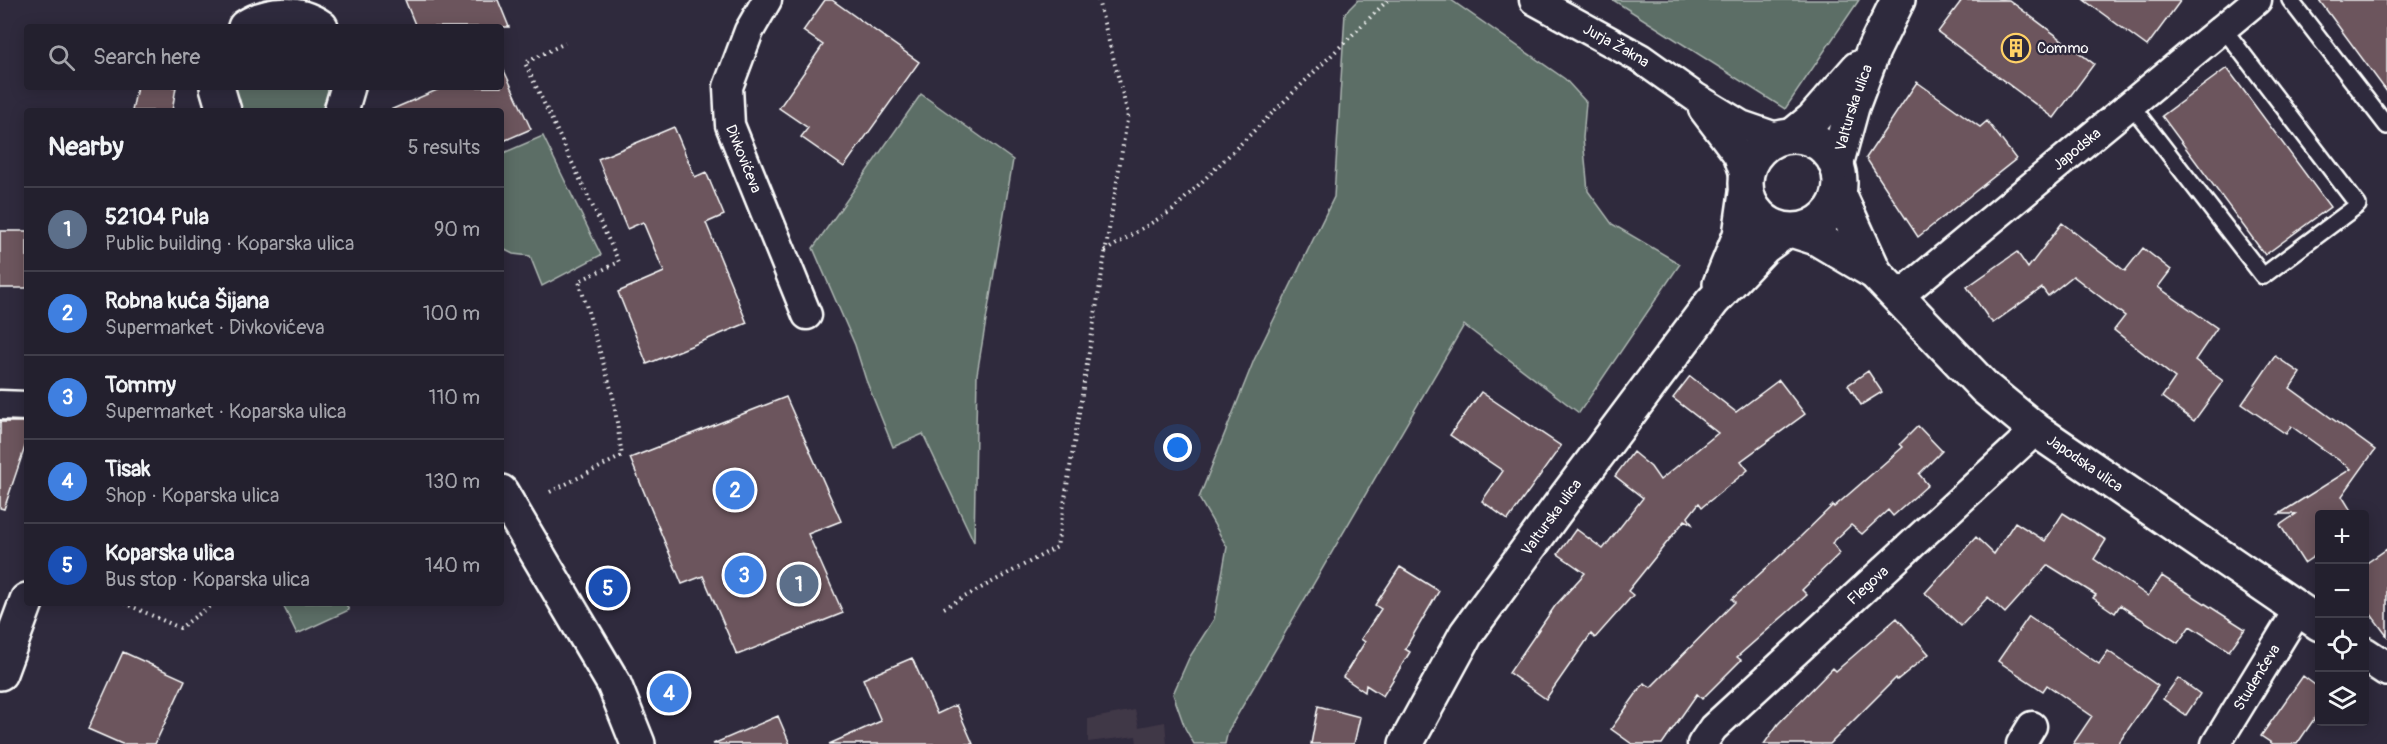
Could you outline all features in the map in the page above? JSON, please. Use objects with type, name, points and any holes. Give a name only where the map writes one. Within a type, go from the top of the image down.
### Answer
[{"type":"street","points":[[236,24],[238,0]]},
{"type":"street","name":"Divkovićeva","points":[[767,0],[749,31],[728,87],[730,125],[807,315]]},
{"type":"street","name":"Jurja Žakna","points":[[1534,0],[1640,58],[1695,97],[1741,125],[1786,137]]},
{"type":"street","name":"Valturska ulica","points":[[1838,179],[1852,107],[1873,51],[1898,0]]},
{"type":"street","name":"Japodska","points":[[1898,297],[2258,0]]},
{"type":"street","points":[[251,24],[266,17],[303,15]]},
{"type":"street","name":"Valturska ulica","points":[[1786,137],[1813,119],[1839,93],[1873,51]]},
{"type":"street","name":"Jurja Žakna","points":[[1695,97],[1738,155],[1746,186]]},
{"type":"street","points":[[1786,137],[1806,138],[1819,143],[1829,153],[1838,179],[1833,208],[1823,220],[1809,228],[1790,231],[1772,226],[1760,218],[1751,206],[1746,186],[1749,165],[1756,153],[1766,144],[1786,137]]},
{"type":"street","name":"Japodska ulica","points":[[1838,179],[1875,273]]},
{"type":"street","name":"Valturska ulica","points":[[1712,302],[1740,235],[1746,186]]},
{"type":"street","name":"Valturska ulica","points":[[1406,744],[1466,633],[1712,302],[1764,247],[1790,231]]},
{"type":"street","name":"Japodska ulica","points":[[1790,231],[1816,238],[1875,273],[1985,388],[2036,430],[2309,617]]},
{"type":"street","points":[[0,405],[24,406]]},
{"type":"street","name":"Flegova","points":[[1702,744],[1713,728],[2036,430]]},
{"type":"street","points":[[504,497],[614,684],[638,744]]},
{"type":"street","points":[[0,672],[25,606]]},
{"type":"street","name":"Studenčeva","points":[[2216,744],[2309,617]]},
{"type":"street","points":[[2369,657],[2387,669]]},
{"type":"lane","points":[[2290,0],[2387,126]]},
{"type":"lane","points":[[2131,105],[2263,276],[2358,205],[2223,28]]},
{"type":"path","points":[[944,608],[1057,547],[1128,114],[1098,0]]},
{"type":"path","points":[[1105,251],[1173,210],[1388,0]]},
{"type":"path","points":[[550,492],[622,456],[613,396],[579,281],[619,262],[525,63],[565,43]]},
{"type":"path","points":[[131,606],[180,628],[210,606]]},
{"type":"shaded area","points":[[1135,710],[1139,727],[1165,722],[1167,744],[1137,744],[1136,736],[1088,742],[1088,719]]},
{"type":"green space","points":[[1358,0],[1451,0],[1565,79],[1586,102],[1583,138],[1588,191],[1612,224],[1680,264],[1579,413],[1464,325],[1228,731],[1225,744],[1194,744],[1185,728],[1173,694],[1189,658],[1214,619],[1227,547],[1199,498],[1254,360],[1334,197],[1345,13]]},
{"type":"green space","points":[[1613,0],[1859,0],[1785,109]]},
{"type":"green space","points":[[234,90],[330,90],[323,108],[241,108]]},
{"type":"green space","points":[[921,94],[1013,160],[977,374],[974,542],[923,434],[893,447],[866,380],[855,345],[813,248]]},
{"type":"green space","points":[[543,136],[601,255],[542,286],[530,256],[513,254],[504,250],[504,153]]},
{"type":"green space","points":[[283,606],[347,606],[349,610],[297,634]]},
{"type":"building","points":[[405,0],[498,0],[509,27],[504,27],[504,24],[415,24]]},
{"type":"building","points":[[825,0],[832,0],[919,62],[844,167],[801,137],[808,128],[779,108],[823,45],[803,31]]},
{"type":"building","name":"Commo","points":[[1962,0],[2009,0],[2094,64],[2054,118],[1938,32]]},
{"type":"building","points":[[2084,0],[2181,0],[2147,46]]},
{"type":"building","points":[[2319,0],[2387,0],[2387,92]]},
{"type":"building","points":[[2227,68],[2330,207],[2265,255],[2162,116]]},
{"type":"building","points":[[504,70],[531,129],[504,141],[504,108],[395,108],[437,90],[504,90]]},
{"type":"building","points":[[1917,82],[1980,127],[1987,121],[2016,159],[1918,237],[1866,158]]},
{"type":"building","points":[[136,90],[176,90],[172,108],[133,108]]},
{"type":"building","points":[[674,127],[695,177],[706,172],[724,215],[706,223],[747,323],[647,364],[618,292],[664,272],[643,222],[627,229],[598,159]]},
{"type":"building","points":[[2062,223],[2125,271],[2143,248],[2171,270],[2158,287],[2217,328],[2195,360],[2223,381],[2194,421],[2162,397],[2175,378],[2114,330],[2125,316],[2073,276],[2048,296],[2042,288],[1993,323],[1967,287],[2017,252],[2028,268]]},
{"type":"building","points":[[0,231],[24,231],[24,288],[0,288]]},
{"type":"building","points":[[2275,356],[2300,373],[2290,388],[2375,450],[2342,496],[2351,510],[2315,510],[2315,556],[2304,563],[2280,525],[2296,514],[2279,514],[2351,469],[2291,426],[2286,434],[2242,404]]},
{"type":"building","points":[[1868,371],[1882,392],[1861,405],[1848,385]]},
{"type":"building","points":[[1690,376],[1736,412],[1779,380],[1805,414],[1741,461],[1748,470],[1702,507],[1699,503],[1688,517],[1692,524],[1685,520],[1628,591],[1633,595],[1595,638],[1591,634],[1546,699],[1509,673],[1555,606],[1585,573],[1558,554],[1576,529],[1603,549],[1643,498],[1615,476],[1633,452],[1651,467],[1660,480],[1718,433],[1673,398]]},
{"type":"building","points":[[1481,392],[1561,446],[1508,520],[1482,501],[1503,471],[1450,435]]},
{"type":"building","points":[[786,397],[841,521],[808,534],[843,613],[737,655],[703,576],[682,584],[630,458]]},
{"type":"building","points":[[0,422],[24,422],[24,450],[4,509],[0,508]]},
{"type":"building","points":[[1918,426],[1942,451],[1919,474],[1928,485],[1893,516],[1888,510],[1862,534],[1851,525],[1832,543],[1840,553],[1802,590],[1807,595],[1737,657],[1741,660],[1702,699],[1697,694],[1662,744],[1632,744],[1611,729],[1644,683],[1651,687],[1735,602],[1732,599],[1833,505],[1834,507],[1903,447],[1900,444]]},
{"type":"building","points":[[2063,513],[2106,540],[2094,559],[2148,596],[2162,576],[2245,629],[2229,651],[2190,626],[2178,643],[2120,605],[2115,613],[2093,598],[2096,595],[2048,565],[2005,613],[1988,597],[1961,626],[1925,593],[1976,537],[1994,554],[2015,522],[2045,541]]},
{"type":"building","points":[[2387,549],[2387,636],[2369,612],[2369,562]]},
{"type":"building","points":[[1400,567],[1439,591],[1405,649],[1410,652],[1383,696],[1366,685],[1365,692],[1343,677],[1365,642],[1361,639],[1381,609],[1375,605]]},
{"type":"building","points":[[2029,616],[2099,664],[2108,651],[2158,686],[2118,744],[2073,744],[2092,716],[2047,685],[2043,691],[1998,661]]},
{"type":"building","points":[[1897,618],[1929,654],[1897,680],[1896,678],[1830,744],[1764,744],[1778,724],[1833,668],[1836,671]]},
{"type":"building","points":[[123,652],[185,680],[155,744],[122,744],[88,729]]},
{"type":"building","points":[[912,658],[937,714],[956,705],[973,744],[829,744],[881,721],[863,679]]},
{"type":"building","points":[[2303,676],[2315,685],[2315,718],[2297,744],[2273,744],[2261,736]]},
{"type":"building","points":[[2178,678],[2200,694],[2186,715],[2163,699]]},
{"type":"building","points":[[1318,706],[1360,717],[1354,744],[1311,744]]},
{"type":"building","points":[[778,716],[790,744],[713,744]]},
{"type":"place","name":"Commo","points":[[2016,48]]},
{"type":"place","name":"Robna kuća Šijana","points":[[735,490]]},
{"type":"place","name":"Tommy","points":[[744,575]]},
{"type":"place","name":"52104 Pula","points":[[799,584]]},
{"type":"place","name":"Koparska ulica","points":[[608,588]]},
{"type":"place","name":"Tisak","points":[[669,693]]}]
